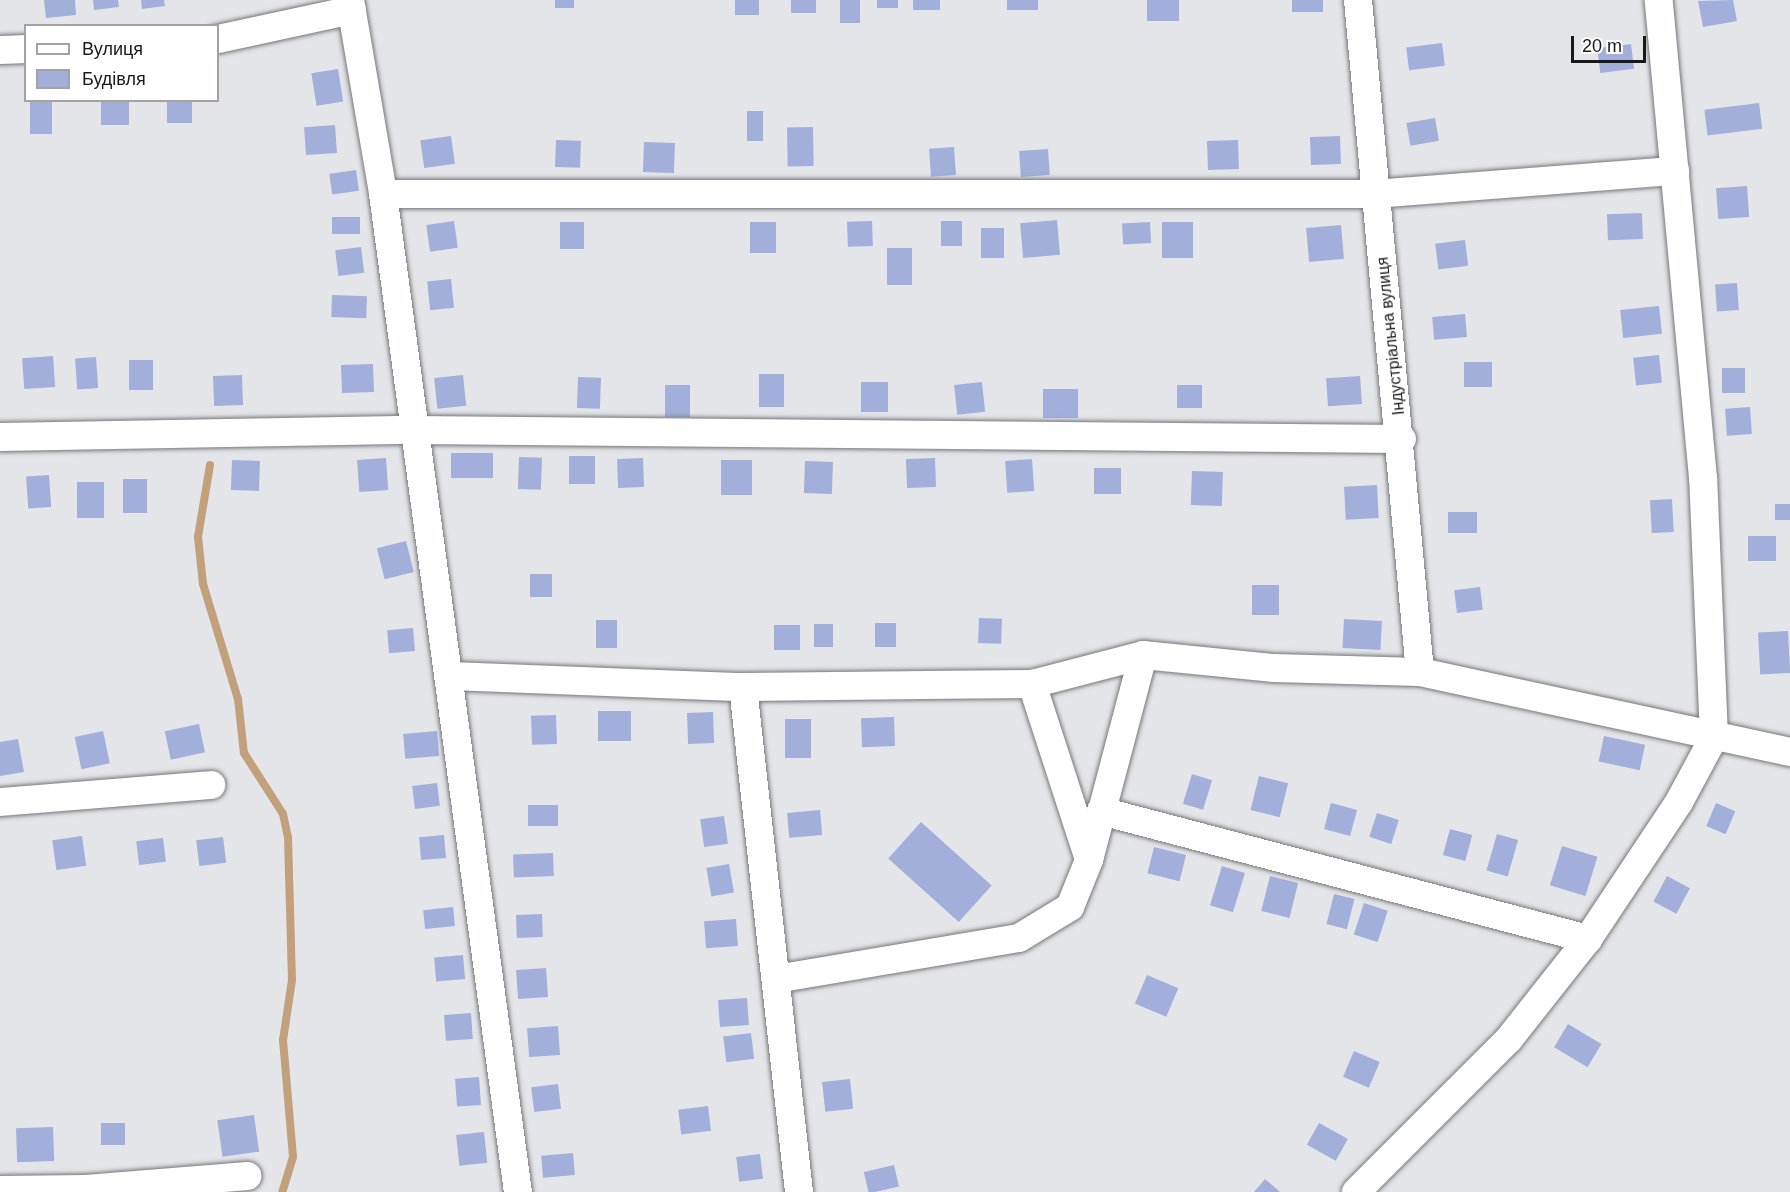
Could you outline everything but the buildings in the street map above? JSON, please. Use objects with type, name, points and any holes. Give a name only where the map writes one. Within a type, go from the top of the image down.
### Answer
[{"type":"street","name":"Індустріальна вулиця","points":[[1358,0],[1375,194],[1402,439],[1420,672]]},
{"type":"street","points":[[1356,1192],[1509,1039],[1588,939],[1679,802],[1714,737],[1703,478],[1659,0]]},
{"type":"street","points":[[219,39],[351,5],[383,194],[412,430],[450,676],[518,1192]]},
{"type":"street","points":[[0,50],[24,49]]},
{"type":"street","points":[[383,194],[1375,194],[1675,171]]},
{"type":"street","points":[[0,437],[412,430],[1402,439]]},
{"type":"street","points":[[450,676],[743,687],[1032,684],[1143,655],[1274,668],[1420,672],[1790,752]]},
{"type":"street","points":[[776,979],[1019,938],[1070,907],[1089,860],[1143,655]]},
{"type":"street","points":[[1032,684],[1089,860]]},
{"type":"street","points":[[743,687],[799,1192]]},
{"type":"street","points":[[0,802],[211,785]]},
{"type":"street","points":[[1101,811],[1588,939]]},
{"type":"street","points":[[0,1190],[86,1189],[247,1176]]},
{"type":"waterway","points":[[210,465],[198,537],[203,584],[238,699],[244,753],[283,814],[288,837],[292,980],[283,1040],[293,1157],[282,1192]]}]
